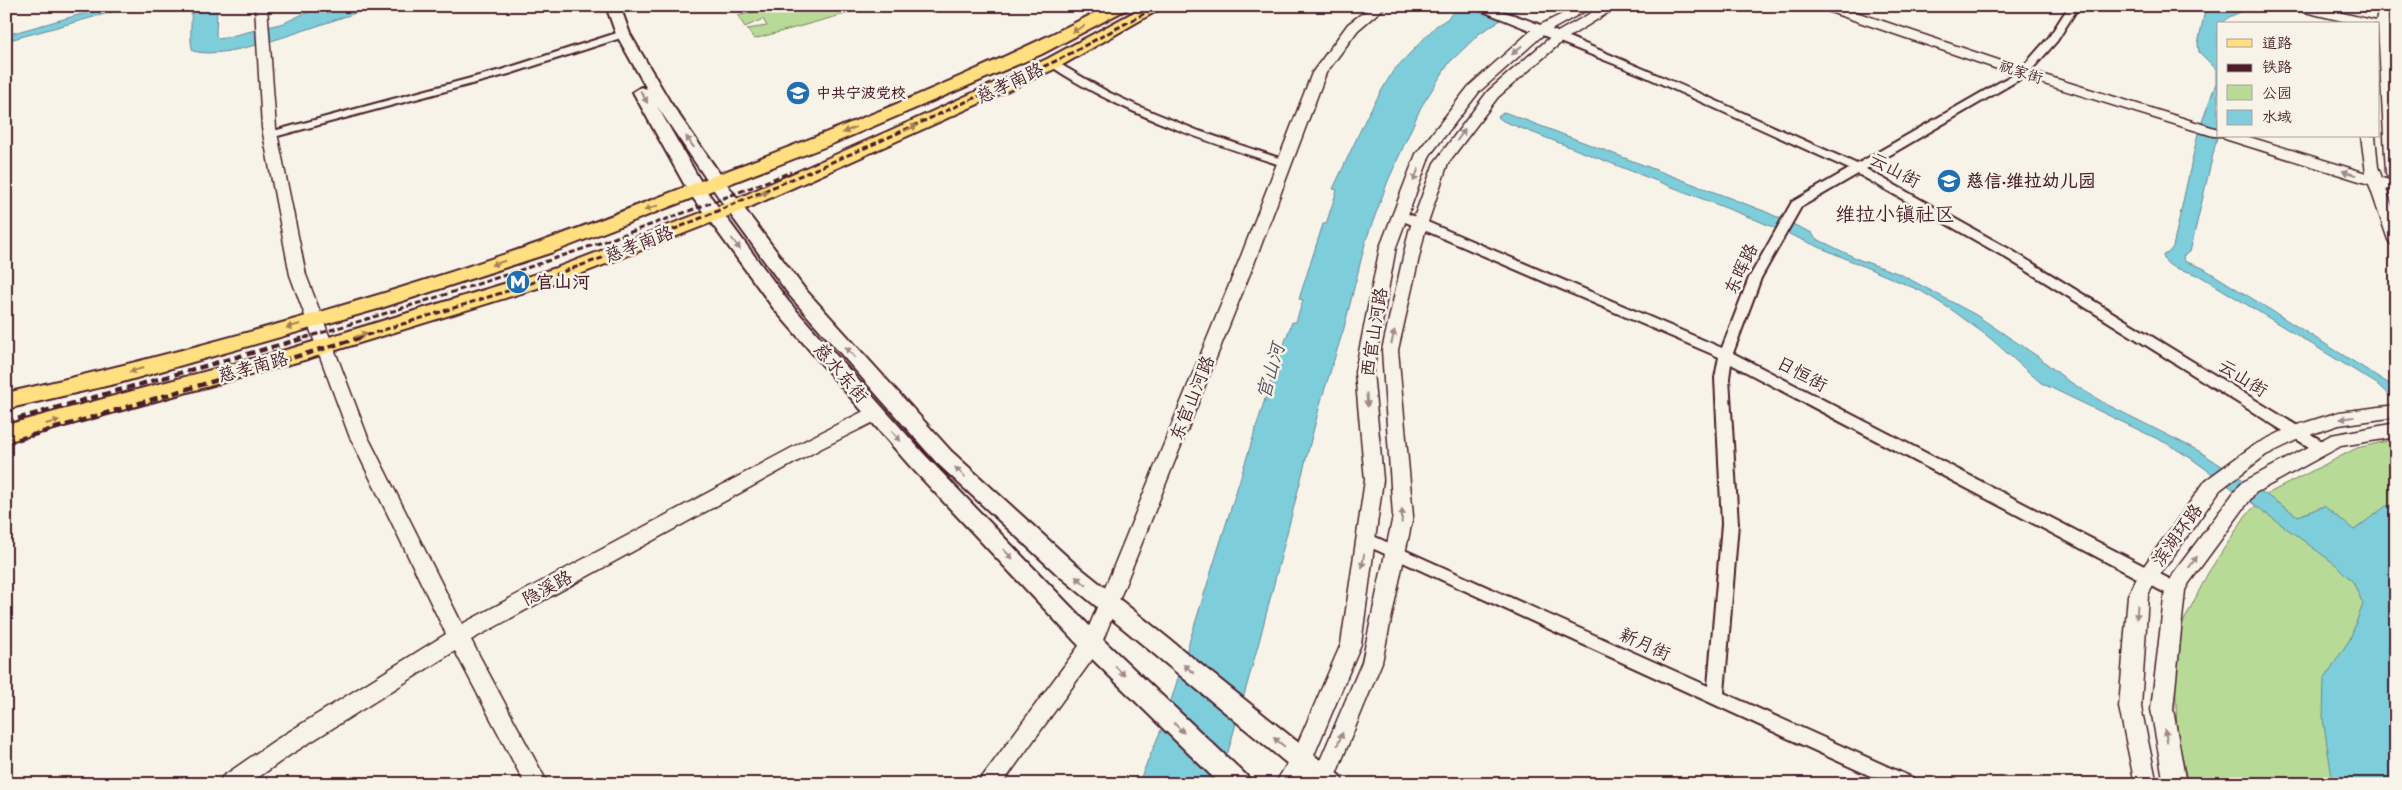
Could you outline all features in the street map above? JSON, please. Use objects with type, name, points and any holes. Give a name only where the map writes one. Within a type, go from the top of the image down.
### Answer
[{"type":"main road","name":"慈水东街","points":[[600,6],[618,36],[734,207],[797,292],[944,457],[1065,568],[1301,760],[1325,782]]},
{"type":"main road","name":"慈水东街","points":[[613,6],[619,54],[697,191],[782,305],[916,460],[1092,644],[1230,777]]},
{"type":"main road","name":"慈孝南路","points":[[6,401],[119,375],[371,304],[546,246],[697,191],[826,140],[1026,54],[1121,6]]},
{"type":"main road","name":"慈孝南路","points":[[6,434],[325,346],[563,272],[734,207],[1053,63],[1157,6]]},
{"type":"street","points":[[261,6],[270,135],[298,275],[358,435],[458,637],[537,784]]},
{"type":"street","name":"东官山河路","points":[[988,784],[1024,740],[1092,644],[1110,603],[1319,73],[1353,27],[1380,6]]},
{"type":"street","name":"云山街","points":[[1475,6],[1559,37],[1648,74],[1858,169],[2006,253],[2322,448]]},
{"type":"street","name":"西官山河路","points":[[1286,784],[1301,760],[1351,644],[1374,480],[1364,372],[1388,247],[1423,154],[1474,89],[1539,30],[1588,6]]},
{"type":"street","name":"西官山河路","points":[[1325,782],[1372,662],[1403,516],[1390,350],[1420,224],[1441,164],[1493,94],[1559,37],[1613,6]]},
{"type":"street","name":"祝家街","points":[[1825,6],[2026,69],[2217,133]]},
{"type":"street","name":"祝家街","points":[[1858,6],[2026,69],[2217,122]]},
{"type":"street","name":"东晖路","points":[[1714,698],[1730,524],[1722,378],[1726,355],[1755,278],[1796,205],[2026,69],[2053,40],[2074,6]]},
{"type":"street","points":[[2296,6],[2373,22]]},
{"type":"street","points":[[2342,6],[2356,18]]},
{"type":"street","points":[[2238,138],[2395,179],[2382,24],[2396,17]]},
{"type":"street","points":[[270,135],[506,72],[618,36]]},
{"type":"street","points":[[1053,63],[1070,76],[1104,94],[1171,122],[1284,163]]},
{"type":"street","points":[[2273,138],[2374,174]]},
{"type":"street","points":[[2368,138],[2374,174],[2396,240]]},
{"type":"street","name":"日恒街","points":[[1400,215],[1726,355],[2175,590]]},
{"type":"street","name":"滨湖环路","points":[[2146,784],[2130,707],[2138,595],[2148,576],[2213,485],[2260,450],[2297,432],[2339,419],[2396,411]]},
{"type":"street","name":"隐溪路","points":[[230,784],[282,748],[458,637],[816,443],[876,413]]},
{"type":"street","name":"滨湖环路","points":[[2175,784],[2162,709],[2175,590],[2182,577],[2248,488],[2337,440],[2396,430]]},
{"type":"street","name":"新月街","points":[[1366,539],[1907,784]]},
{"type":"green space","points":[[777,6],[829,6],[833,11],[850,6],[865,6],[867,8],[754,39],[747,29],[767,26],[763,19],[745,27],[738,16]]},
{"type":"green space","points":[[2396,439],[2396,784],[2188,784],[2177,735],[2175,670],[2182,625],[2208,573],[2246,515],[2269,493],[2357,448]]},
{"type":"water","points":[[111,6],[134,6],[6,41],[6,35]]},
{"type":"water","points":[[191,6],[217,6],[216,36],[219,39],[284,23],[303,14],[331,6],[380,6],[258,45],[210,53],[193,51]]},
{"type":"water","points":[[1459,6],[1523,6],[1480,33],[1449,63],[1421,107],[1388,181],[1366,240],[1344,328],[1321,401],[1259,642],[1219,784],[1138,784],[1164,723],[1270,383],[1292,322],[1296,322],[1303,300],[1299,299],[1323,224],[1326,224],[1337,190],[1333,189],[1368,114],[1393,71],[1436,26],[1447,19]]},
{"type":"water","points":[[2222,6],[2247,6],[2241,12],[2227,18],[2223,22],[2217,22],[2217,137],[2190,252],[2183,256],[2184,261],[2203,268],[2396,388],[2396,405],[2391,397],[2377,384],[2200,276],[2172,266],[2164,260],[2163,255],[2168,253],[2173,247],[2198,133],[2216,83],[2216,69],[2199,52],[2198,44],[2206,11]]},
{"type":"water","points":[[1504,112],[1764,211],[1812,233],[1815,238],[1860,260],[1900,274],[1976,315],[2037,356],[2067,380],[2104,403],[2199,451],[2298,516],[2324,506],[2354,530],[2386,506],[2396,505],[2396,784],[2333,784],[2323,719],[2324,679],[2350,639],[2363,604],[2353,582],[2335,564],[2192,459],[2168,444],[2041,383],[1990,338],[1952,310],[1921,291],[1754,219],[1503,121],[1498,117]]},
{"type":"railway","points":[[358,338],[514,289],[633,247],[867,147],[1060,59],[1158,6]]},
{"type":"railway","points":[[304,338],[549,260],[671,218],[791,172]]},
{"type":"railway","points":[[6,422],[308,337]]},
{"type":"railway","points":[[6,443],[362,337]]},
{"type":"place","name":"中共宁波党校","points":[[798,93]]},
{"type":"place","name":"慈信·维拉幼儿园","points":[[1949,181]]},
{"type":"place","name":"官山河","points":[[518,282]]},
{"type":"district","name":"维拉小镇社区","points":[[1895,214]]}]
